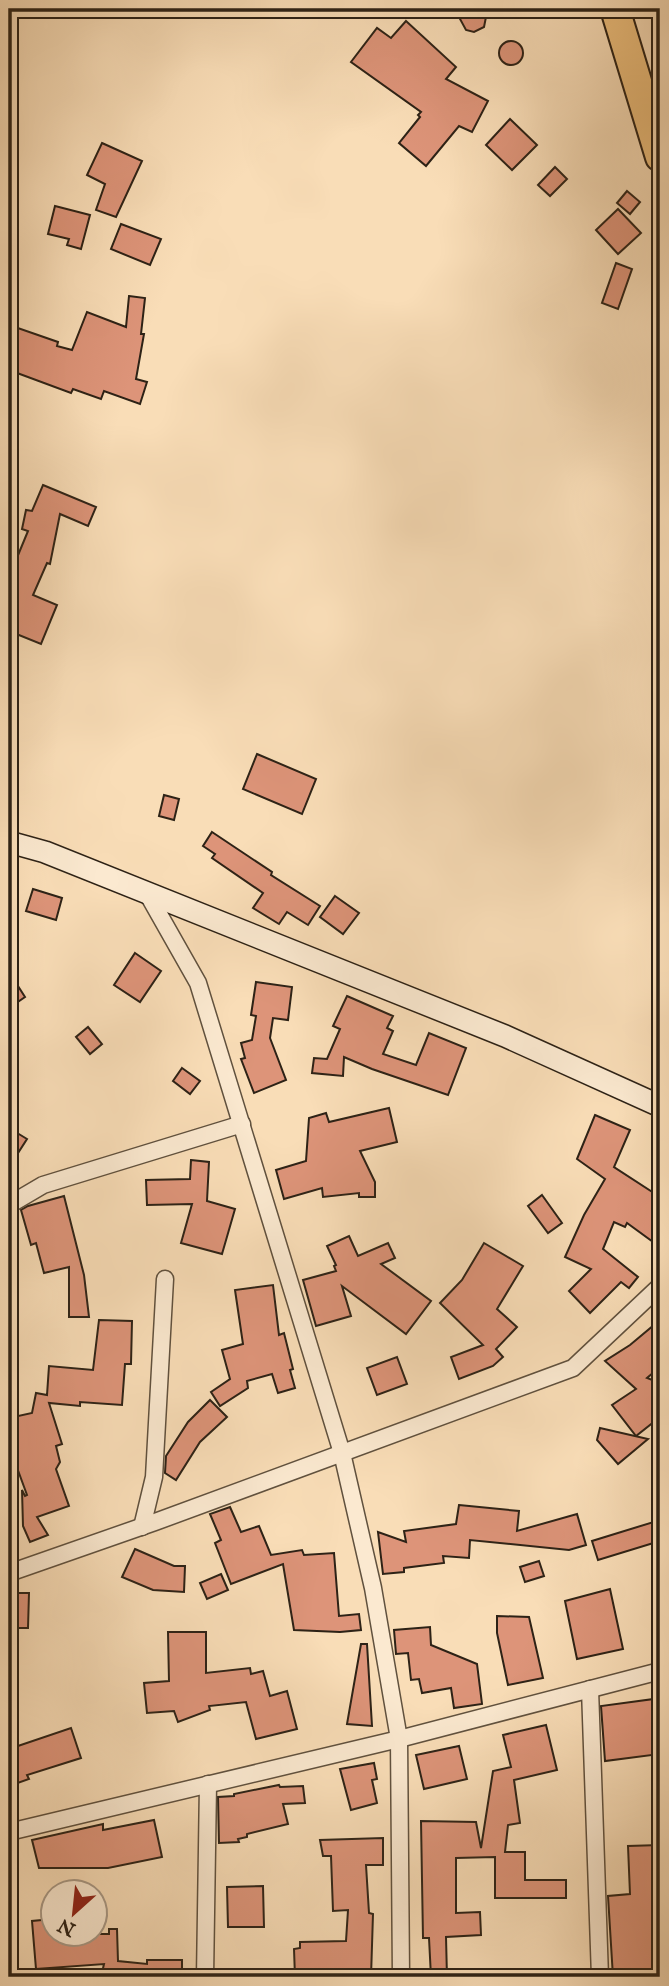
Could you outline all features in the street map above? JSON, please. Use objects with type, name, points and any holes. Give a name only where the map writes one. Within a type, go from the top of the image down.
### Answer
[{"type":"highway","points":[[615,9],[660,157]]},
{"type":"street","points":[[9,842],[45,852],[505,1036],[660,1106]]},
{"type":"street","points":[[147,893],[198,982],[342,1453],[373,1588],[399,1739],[401,1977]]},
{"type":"street","points":[[9,1205],[43,1185],[242,1124]]},
{"type":"street","points":[[142,1527],[154,1477],[165,1279]]},
{"type":"street","points":[[9,1573],[142,1527],[573,1368],[660,1286]]},
{"type":"street","points":[[9,1832],[399,1739],[660,1671]]},
{"type":"street","points":[[590,1689],[600,1977]]},
{"type":"street","points":[[205,1977],[208,1784]]},
{"type":"building","points":[[463,9],[481,9],[486,17],[484,27],[474,32],[466,30],[460,19]]},
{"type":"building","points":[[406,21],[456,67],[446,79],[488,101],[472,132],[459,126],[426,166],[399,143],[421,112],[351,62],[377,28],[391,38]]},
{"type":"building","points":[[511,41],[519,45],[523,53],[519,61],[511,65],[503,61],[499,53],[503,45]]},
{"type":"building","points":[[510,119],[537,145],[512,170],[486,145]]},
{"type":"building","points":[[102,143],[142,161],[116,217],[96,210],[105,184],[87,175]]},
{"type":"building","points":[[555,167],[567,179],[550,196],[538,185]]},
{"type":"building","points":[[627,191],[640,202],[630,214],[617,203]]},
{"type":"building","points":[[55,206],[90,215],[81,249],[67,245],[69,239],[48,234]]},
{"type":"building","points":[[618,209],[641,233],[618,254],[596,230]]},
{"type":"building","points":[[121,224],[161,239],[150,265],[111,249]]},
{"type":"building","points":[[616,263],[632,269],[618,309],[602,303]]},
{"type":"building","points":[[129,296],[145,298],[141,334],[144,334],[136,379],[147,382],[140,404],[104,391],[101,399],[73,389],[71,393],[9,370],[9,343],[15,327],[58,342],[57,346],[72,350],[87,312],[126,327]]},
{"type":"building","points":[[43,485],[96,507],[88,526],[60,514],[50,564],[47,563],[33,595],[57,605],[41,644],[9,631],[9,577],[28,531],[22,529],[26,510],[32,511]]},
{"type":"building","points":[[257,754],[316,779],[302,814],[243,789]]},
{"type":"building","points":[[164,795],[179,799],[174,820],[159,816]]},
{"type":"building","points":[[212,832],[272,872],[271,875],[320,906],[308,925],[287,912],[279,924],[253,908],[263,893],[212,858],[215,854],[203,846]]},
{"type":"building","points":[[33,889],[62,898],[56,920],[26,911]]},
{"type":"building","points":[[335,896],[359,913],[343,934],[320,917]]},
{"type":"building","points":[[135,953],[161,971],[140,1002],[114,985]]},
{"type":"building","points":[[9,972],[25,997],[9,1008]]},
{"type":"building","points":[[256,982],[292,987],[288,1020],[273,1018],[270,1038],[286,1080],[254,1093],[241,1059],[245,1058],[241,1043],[252,1040],[256,1016],[251,1015]]},
{"type":"building","points":[[347,996],[393,1016],[387,1028],[393,1031],[383,1054],[416,1065],[429,1033],[466,1048],[448,1095],[344,1057],[343,1076],[312,1073],[314,1058],[327,1059],[340,1029],[333,1026]]},
{"type":"building","points":[[88,1027],[102,1044],[90,1054],[76,1037]]},
{"type":"building","points":[[182,1068],[200,1081],[190,1094],[173,1081]]},
{"type":"building","points":[[389,1108],[397,1142],[360,1151],[375,1182],[375,1197],[359,1197],[359,1193],[323,1197],[322,1188],[284,1199],[276,1170],[306,1161],[309,1118],[326,1113],[329,1122]]},
{"type":"building","points":[[595,1115],[630,1130],[614,1167],[660,1197],[660,1247],[627,1223],[625,1227],[614,1222],[603,1249],[638,1277],[629,1288],[621,1282],[590,1313],[569,1291],[591,1269],[565,1257],[584,1215],[605,1179],[577,1159]]},
{"type":"building","points":[[9,1128],[27,1139],[9,1167]]},
{"type":"building","points":[[191,1160],[209,1162],[207,1201],[235,1209],[222,1254],[181,1243],[192,1204],[147,1205],[146,1180],[190,1179]]},
{"type":"building","points":[[542,1195],[562,1223],[548,1233],[528,1206]]},
{"type":"building","points":[[64,1196],[84,1275],[89,1317],[69,1317],[69,1267],[44,1273],[36,1243],[31,1245],[21,1210]]},
{"type":"building","points":[[349,1236],[358,1256],[388,1243],[395,1258],[381,1264],[431,1301],[406,1334],[342,1286],[351,1316],[316,1326],[303,1280],[336,1271],[327,1246]]},
{"type":"building","points":[[484,1243],[523,1266],[497,1309],[517,1327],[496,1349],[503,1357],[493,1366],[459,1379],[451,1357],[483,1345],[440,1303],[462,1280]]},
{"type":"building","points":[[273,1285],[279,1335],[284,1333],[295,1388],[278,1393],[272,1374],[247,1381],[248,1388],[220,1406],[211,1392],[230,1379],[222,1350],[243,1344],[235,1290]]},
{"type":"building","points":[[99,1320],[132,1321],[131,1364],[125,1364],[122,1405],[80,1402],[80,1406],[49,1403],[62,1444],[56,1446],[60,1462],[56,1469],[69,1506],[37,1517],[48,1535],[30,1542],[23,1526],[22,1490],[25,1496],[27,1495],[16,1465],[9,1469],[9,1418],[32,1413],[36,1393],[47,1395],[49,1366],[93,1370]]},
{"type":"building","points":[[660,1320],[660,1367],[647,1378],[660,1383],[660,1417],[636,1436],[612,1405],[636,1389],[605,1361],[630,1345]]},
{"type":"building","points":[[397,1357],[407,1384],[377,1395],[367,1368]]},
{"type":"building","points":[[210,1400],[227,1417],[200,1442],[176,1480],[165,1473],[166,1456],[188,1422]]},
{"type":"building","points":[[600,1428],[648,1439],[618,1464],[597,1440]]},
{"type":"building","points":[[459,1505],[519,1511],[517,1531],[577,1514],[586,1545],[569,1550],[470,1540],[469,1558],[443,1556],[444,1563],[404,1568],[404,1572],[383,1574],[378,1532],[406,1542],[404,1531],[456,1524]]},
{"type":"building","points":[[230,1507],[241,1532],[259,1526],[271,1555],[302,1550],[304,1555],[334,1553],[339,1616],[359,1614],[361,1630],[294,1630],[283,1564],[231,1584],[215,1543],[221,1540],[210,1514]]},
{"type":"building","points":[[660,1520],[660,1541],[598,1560],[592,1541]]},
{"type":"building","points":[[135,1549],[174,1566],[185,1566],[184,1592],[153,1590],[122,1577]]},
{"type":"building","points":[[539,1561],[544,1576],[525,1582],[520,1567]]},
{"type":"building","points":[[221,1574],[228,1590],[207,1599],[200,1583]]},
{"type":"building","points":[[610,1589],[623,1649],[577,1659],[565,1601]]},
{"type":"building","points":[[9,1593],[29,1593],[28,1628],[9,1628]]},
{"type":"building","points":[[497,1616],[529,1617],[543,1678],[508,1685],[497,1633]]},
{"type":"building","points":[[430,1627],[431,1645],[477,1664],[482,1704],[454,1708],[451,1688],[422,1693],[419,1679],[411,1680],[408,1653],[396,1654],[394,1630]]},
{"type":"building","points":[[168,1632],[206,1632],[206,1673],[250,1668],[251,1674],[263,1671],[270,1696],[287,1691],[297,1729],[256,1739],[246,1702],[209,1706],[210,1710],[178,1722],[174,1711],[147,1713],[144,1683],[169,1681]]},
{"type":"building","points":[[361,1644],[367,1644],[372,1726],[347,1724]]},
{"type":"building","points":[[654,1699],[660,1754],[605,1761],[601,1706]]},
{"type":"building","points":[[546,1725],[557,1770],[514,1780],[520,1823],[508,1825],[505,1852],[525,1852],[525,1880],[566,1880],[566,1898],[495,1898],[495,1857],[456,1858],[456,1913],[480,1912],[481,1935],[446,1937],[447,1977],[431,1977],[429,1938],[423,1938],[421,1821],[476,1822],[481,1848],[493,1771],[511,1767],[503,1735]]},
{"type":"building","points":[[71,1728],[81,1758],[27,1775],[29,1779],[12,1785],[9,1777],[9,1749]]},
{"type":"building","points":[[459,1746],[467,1779],[424,1789],[416,1755]]},
{"type":"building","points":[[374,1763],[377,1779],[372,1780],[377,1803],[351,1810],[340,1769]]},
{"type":"building","points":[[279,1785],[303,1786],[305,1803],[283,1804],[288,1824],[247,1834],[247,1837],[238,1839],[239,1842],[219,1843],[218,1797],[234,1796]]},
{"type":"building","points":[[154,1820],[162,1857],[108,1868],[39,1868],[32,1840],[103,1824],[103,1830]]},
{"type":"building","points":[[383,1838],[383,1865],[366,1865],[369,1913],[373,1914],[371,1977],[295,1977],[294,1949],[300,1948],[300,1942],[346,1941],[348,1910],[333,1911],[331,1856],[323,1856],[320,1840]]},
{"type":"building","points":[[660,1845],[660,1977],[613,1977],[608,1896],[630,1894],[628,1846]]},
{"type":"building","points":[[263,1886],[264,1927],[228,1927],[227,1887]]},
{"type":"building","points":[[38,1920],[38,1948],[108,1948],[109,1929],[117,1929],[118,1961],[147,1964],[147,1960],[182,1960],[182,1977],[101,1977],[104,1964],[36,1969],[32,1921]]}]
